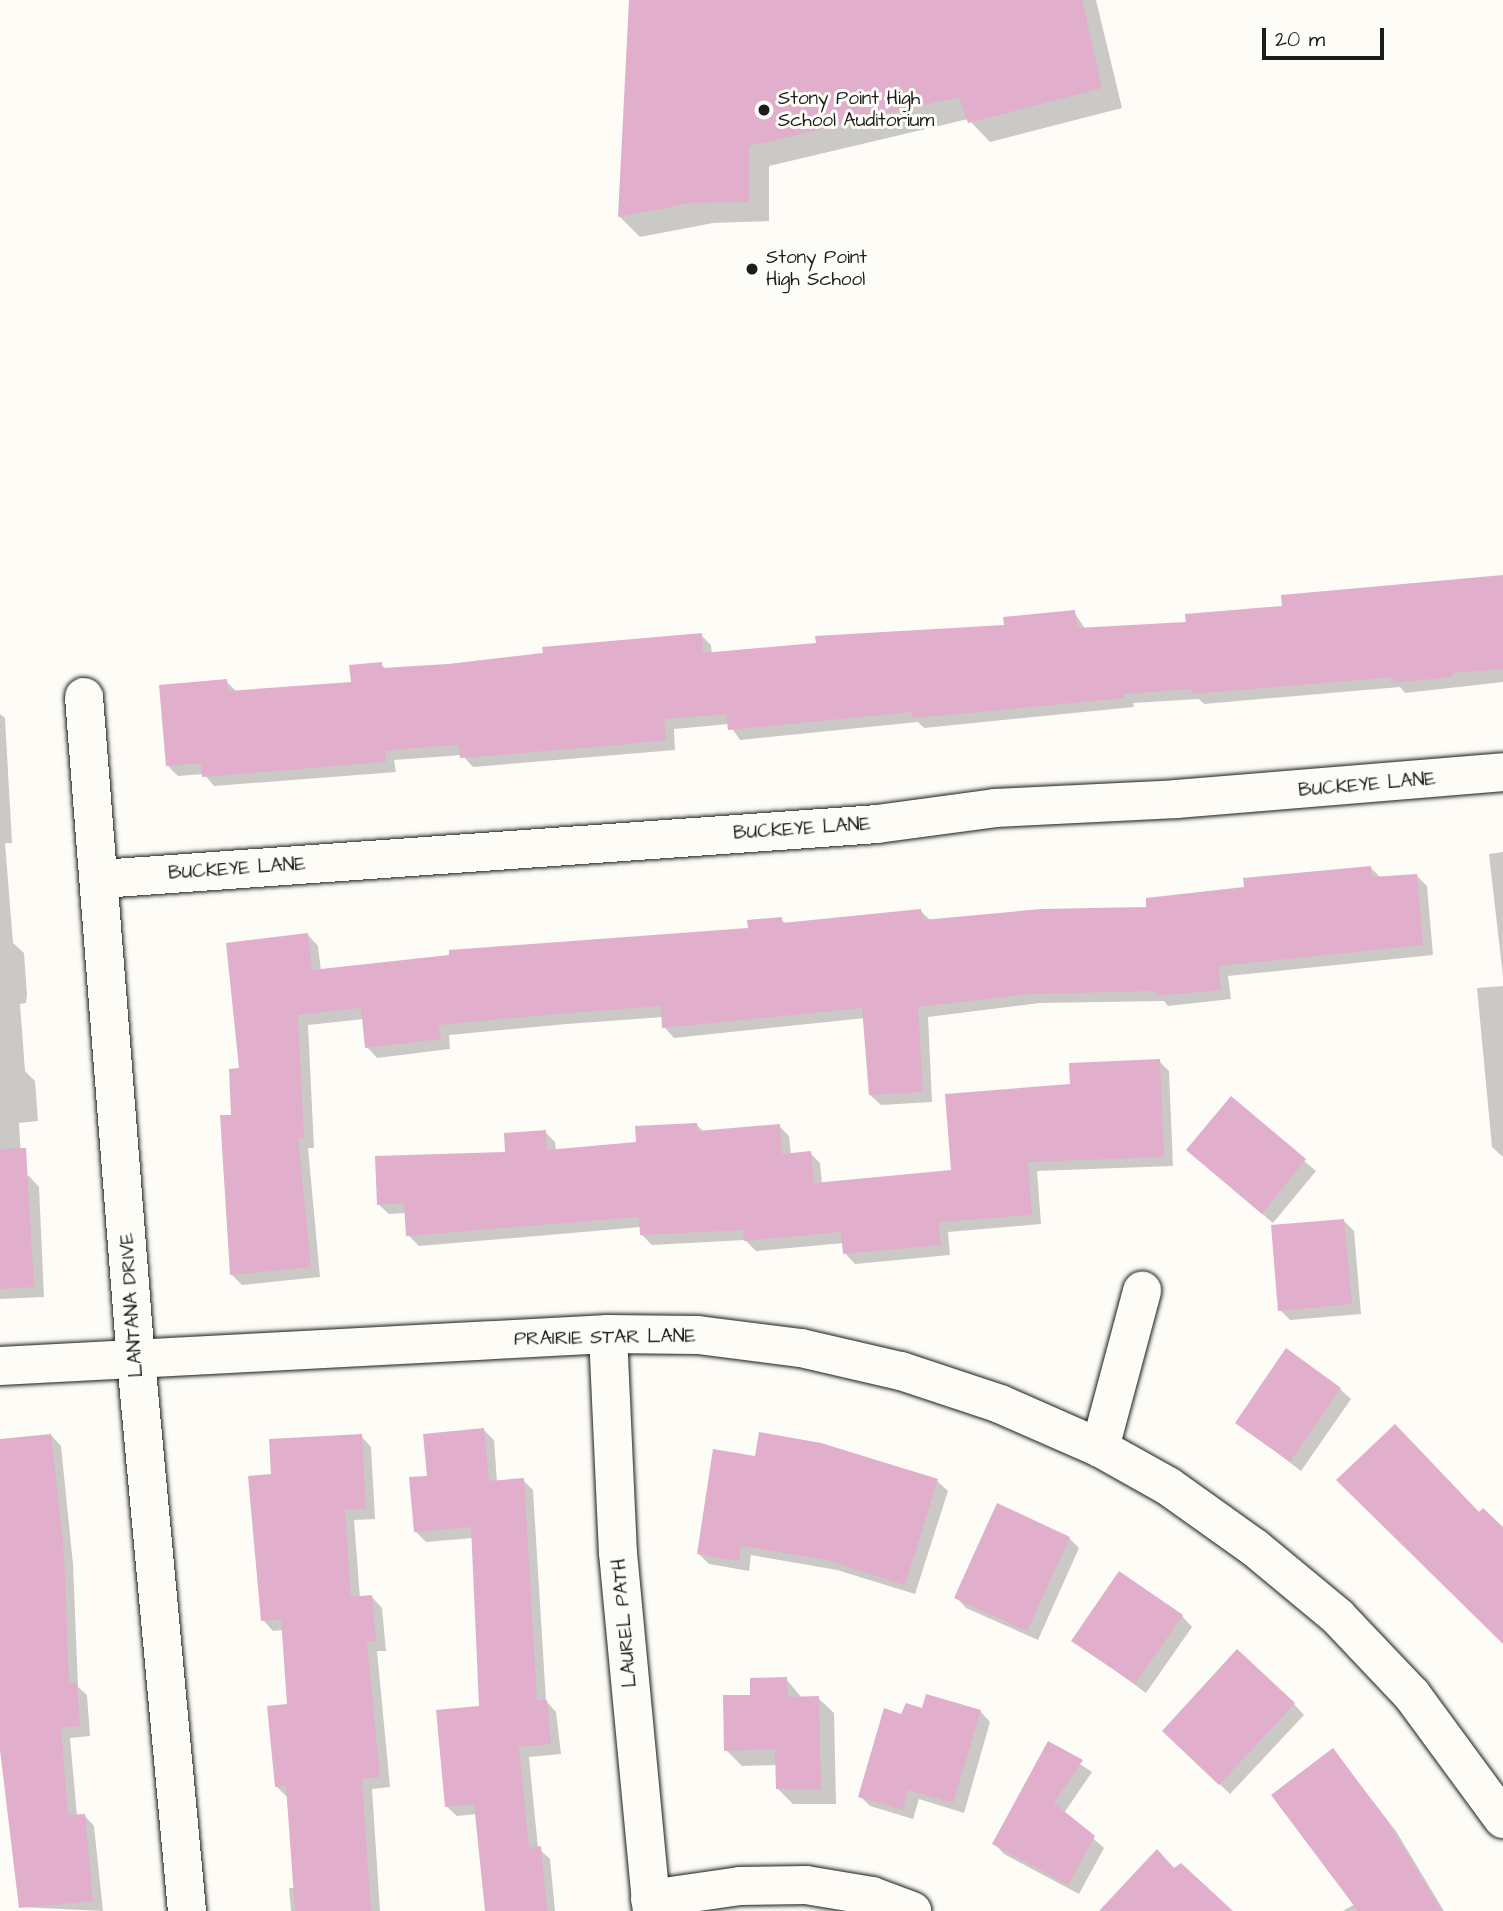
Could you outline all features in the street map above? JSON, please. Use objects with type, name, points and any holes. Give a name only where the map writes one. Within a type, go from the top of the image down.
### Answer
[{"type":"street","name":"LANTANA DRIVE","points":[[84,697],[101,878],[136,1360],[187,1911]]},
{"type":"street","name":"BUCKEYE LANE","points":[[101,878],[877,824],[995,808],[1218,796],[1503,772]]},
{"type":"street","points":[[1100,1448],[1142,1292]]},
{"type":"street","name":"PRAIRIE STAR LANE","points":[[0,1366],[608,1334],[698,1335],[801,1348],[889,1368],[1000,1404],[1100,1448],[1168,1486],[1255,1548],[1338,1617],[1412,1695],[1503,1819]]},
{"type":"street","name":"LAUREL PATH","points":[[608,1334],[618,1553],[651,1905]]},
{"type":"street","points":[[651,1905],[740,1886],[806,1885],[872,1896],[912,1911]]},
{"type":"building","name":"Stony Point High School Auditorium","points":[[629,0],[1082,0],[1102,88],[968,123],[959,97],[749,146],[749,202],[692,203],[618,217]]},
{"type":"building","points":[[1503,575],[1503,669],[1452,673],[1452,677],[1393,683],[1393,677],[1192,694],[1191,689],[912,718],[912,712],[728,730],[726,714],[664,719],[666,740],[460,758],[459,745],[424,747],[385,751],[386,762],[202,777],[201,763],[166,766],[159,685],[227,679],[228,691],[351,682],[349,665],[382,662],[382,668],[448,664],[543,653],[542,647],[702,633],[703,653],[816,643],[815,636],[1004,625],[1003,617],[1075,610],[1077,628],[1186,622],[1185,614],[1282,606],[1281,595]]},
{"type":"building","points":[[1371,866],[1372,877],[1417,874],[1423,945],[1219,966],[1221,990],[1156,996],[1155,991],[1029,994],[918,1007],[923,1092],[869,1095],[862,1008],[662,1028],[661,1006],[556,1014],[439,1025],[441,1039],[365,1048],[361,1008],[298,1015],[304,1138],[298,1139],[311,1267],[230,1275],[220,1115],[231,1115],[229,1069],[239,1068],[226,943],[308,933],[312,970],[449,955],[449,950],[748,928],[747,920],[782,917],[782,923],[921,909],[923,920],[1041,909],[1146,907],[1146,898],[1244,887],[1243,878]]},
{"type":"building","points":[[1160,1059],[1164,1157],[1028,1162],[1032,1215],[939,1222],[941,1245],[843,1254],[841,1232],[744,1241],[743,1230],[640,1235],[639,1217],[406,1236],[404,1203],[377,1205],[375,1156],[505,1152],[504,1133],[546,1130],[547,1150],[636,1142],[635,1126],[697,1123],[698,1131],[780,1124],[782,1154],[811,1151],[814,1183],[951,1170],[945,1094],[1070,1084],[1069,1063]]},
{"type":"building","points":[[1231,1096],[1306,1159],[1262,1214],[1186,1150]]},
{"type":"building","points":[[26,1148],[34,1287],[0,1289],[0,1149]]},
{"type":"building","points":[[1344,1219],[1352,1304],[1278,1311],[1271,1225]]},
{"type":"building","points":[[1286,1348],[1341,1388],[1290,1462],[1235,1423]]},
{"type":"building","points":[[1395,1424],[1479,1512],[1483,1508],[1503,1527],[1503,1644],[1336,1480]]},
{"type":"building","points":[[484,1428],[489,1481],[524,1478],[537,1700],[547,1700],[551,1744],[519,1747],[529,1848],[541,1846],[547,1911],[485,1911],[474,1804],[445,1807],[436,1710],[479,1706],[471,1527],[414,1532],[409,1477],[427,1476],[423,1434]]},
{"type":"building","points":[[759,1432],[821,1443],[938,1479],[905,1585],[826,1560],[741,1546],[739,1561],[697,1554],[713,1449],[755,1456]]},
{"type":"building","points":[[51,1434],[64,1552],[69,1684],[77,1683],[80,1726],[61,1728],[68,1815],[85,1814],[93,1901],[19,1908],[0,1750],[0,1439]]},
{"type":"building","points":[[362,1434],[366,1509],[345,1510],[351,1597],[372,1595],[376,1641],[367,1642],[380,1777],[362,1779],[371,1911],[295,1911],[286,1786],[275,1787],[267,1706],[287,1704],[281,1619],[261,1621],[248,1476],[271,1474],[269,1439]]},
{"type":"building","points":[[997,1503],[1070,1537],[1027,1631],[954,1598]]},
{"type":"building","points":[[1119,1571],[1183,1615],[1135,1684],[1071,1641]]},
{"type":"building","points":[[1237,1649],[1295,1703],[1219,1785],[1162,1731]]},
{"type":"building","points":[[787,1677],[788,1697],[819,1696],[821,1789],[776,1789],[775,1749],[724,1751],[723,1695],[750,1695],[750,1678]]},
{"type":"building","points":[[926,1694],[981,1710],[953,1803],[908,1790],[903,1810],[858,1797],[884,1708],[901,1714],[906,1703],[922,1708]]},
{"type":"building","points":[[1048,1741],[1083,1760],[1054,1803],[1095,1836],[1068,1885],[992,1844]]},
{"type":"building","points":[[1333,1748],[1386,1819],[1442,1911],[1358,1911],[1271,1795]]},
{"type":"building","points":[[1157,1849],[1174,1868],[1181,1863],[1233,1911],[1099,1911]]},
{"type":"place","name":"Stony Point High School Auditorium","points":[[764,110]]},
{"type":"place","name":"Stony Point High School","points":[[752,269]]}]
